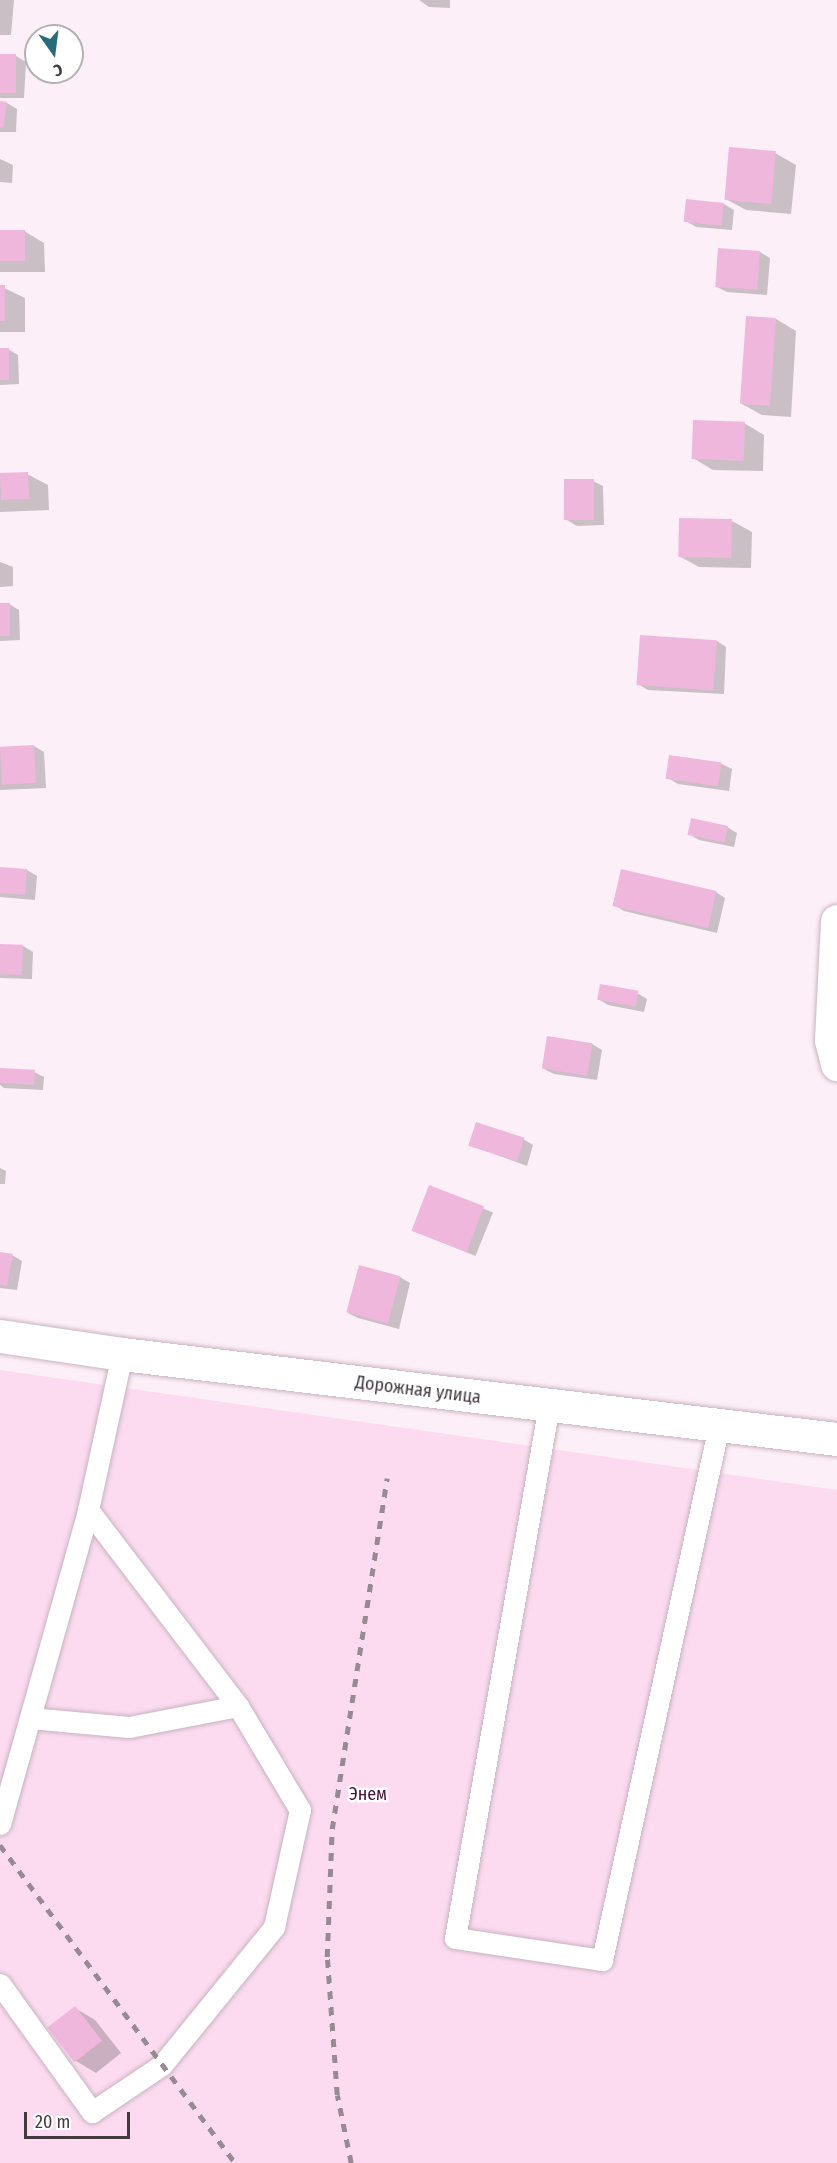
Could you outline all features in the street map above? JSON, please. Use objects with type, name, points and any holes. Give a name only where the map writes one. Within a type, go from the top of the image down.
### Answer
[{"type":"street","points":[[837,921],[831,1040],[837,1064]]},
{"type":"street","name":"Дорожная улица","points":[[0,1336],[122,1354],[837,1439]]},
{"type":"lane","points":[[0,1824],[88,1510],[122,1354]]},
{"type":"lane","points":[[549,1405],[455,1938],[602,1960],[719,1425]]},
{"type":"lane","points":[[0,1983],[92,2112],[162,2065],[274,1927],[300,1810],[238,1706],[88,1510]]},
{"type":"lane","points":[[30,1718],[129,1727],[238,1706]]},
{"type":"green space","name":"Энем","points":[[0,1370],[837,1490],[837,2163],[0,2163]]},
{"type":"building","points":[[0,54],[16,54],[16,93],[0,93]]},
{"type":"building","points":[[0,101],[7,102],[3,128],[0,127]]},
{"type":"building","points":[[729,147],[776,151],[771,204],[724,200]]},
{"type":"building","points":[[686,199],[724,203],[721,226],[684,222]]},
{"type":"building","points":[[0,230],[25,230],[25,261],[0,261]]},
{"type":"building","points":[[718,248],[760,251],[757,290],[715,287]]},
{"type":"building","points":[[0,285],[5,285],[5,321],[0,321]]},
{"type":"building","points":[[746,316],[776,318],[770,406],[740,404]]},
{"type":"building","points":[[0,348],[9,348],[9,380],[0,380]]},
{"type":"building","points":[[693,420],[745,422],[744,461],[692,459]]},
{"type":"building","points":[[28,472],[29,499],[1,500],[0,473]]},
{"type":"building","points":[[564,479],[594,479],[594,520],[564,520]]},
{"type":"building","points":[[679,518],[732,519],[731,558],[678,557]]},
{"type":"building","points":[[0,603],[10,603],[10,636],[0,636]]},
{"type":"building","points":[[640,635],[717,640],[713,690],[637,685]]},
{"type":"building","points":[[34,745],[36,783],[2,785],[0,747]]},
{"type":"building","points":[[669,755],[721,762],[718,786],[666,779]]},
{"type":"building","points":[[691,818],[728,826],[725,843],[687,835]]},
{"type":"building","points":[[0,867],[27,869],[25,895],[0,893]]},
{"type":"building","points":[[621,869],[716,891],[708,928],[612,906]]},
{"type":"building","points":[[0,944],[23,945],[22,975],[0,974]]},
{"type":"building","points":[[600,984],[638,991],[636,1007],[597,1000]]},
{"type":"building","points":[[547,1036],[592,1043],[587,1076],[542,1069]]},
{"type":"building","points":[[0,1068],[35,1070],[34,1085],[0,1083]]},
{"type":"building","points":[[476,1122],[525,1138],[517,1162],[468,1146]]},
{"type":"building","points":[[429,1185],[484,1206],[467,1252],[411,1231]]},
{"type":"building","points":[[0,1252],[13,1254],[7,1286],[0,1285]]},
{"type":"building","points":[[359,1265],[401,1276],[388,1323],[346,1312]]},
{"type":"building","points":[[75,2006],[102,2041],[75,2062],[47,2028]]},
{"type":"railway","points":[[351,2163],[337,2095],[327,1957],[332,1829],[387,1478]]},
{"type":"railway","points":[[0,1845],[235,2163]]}]
